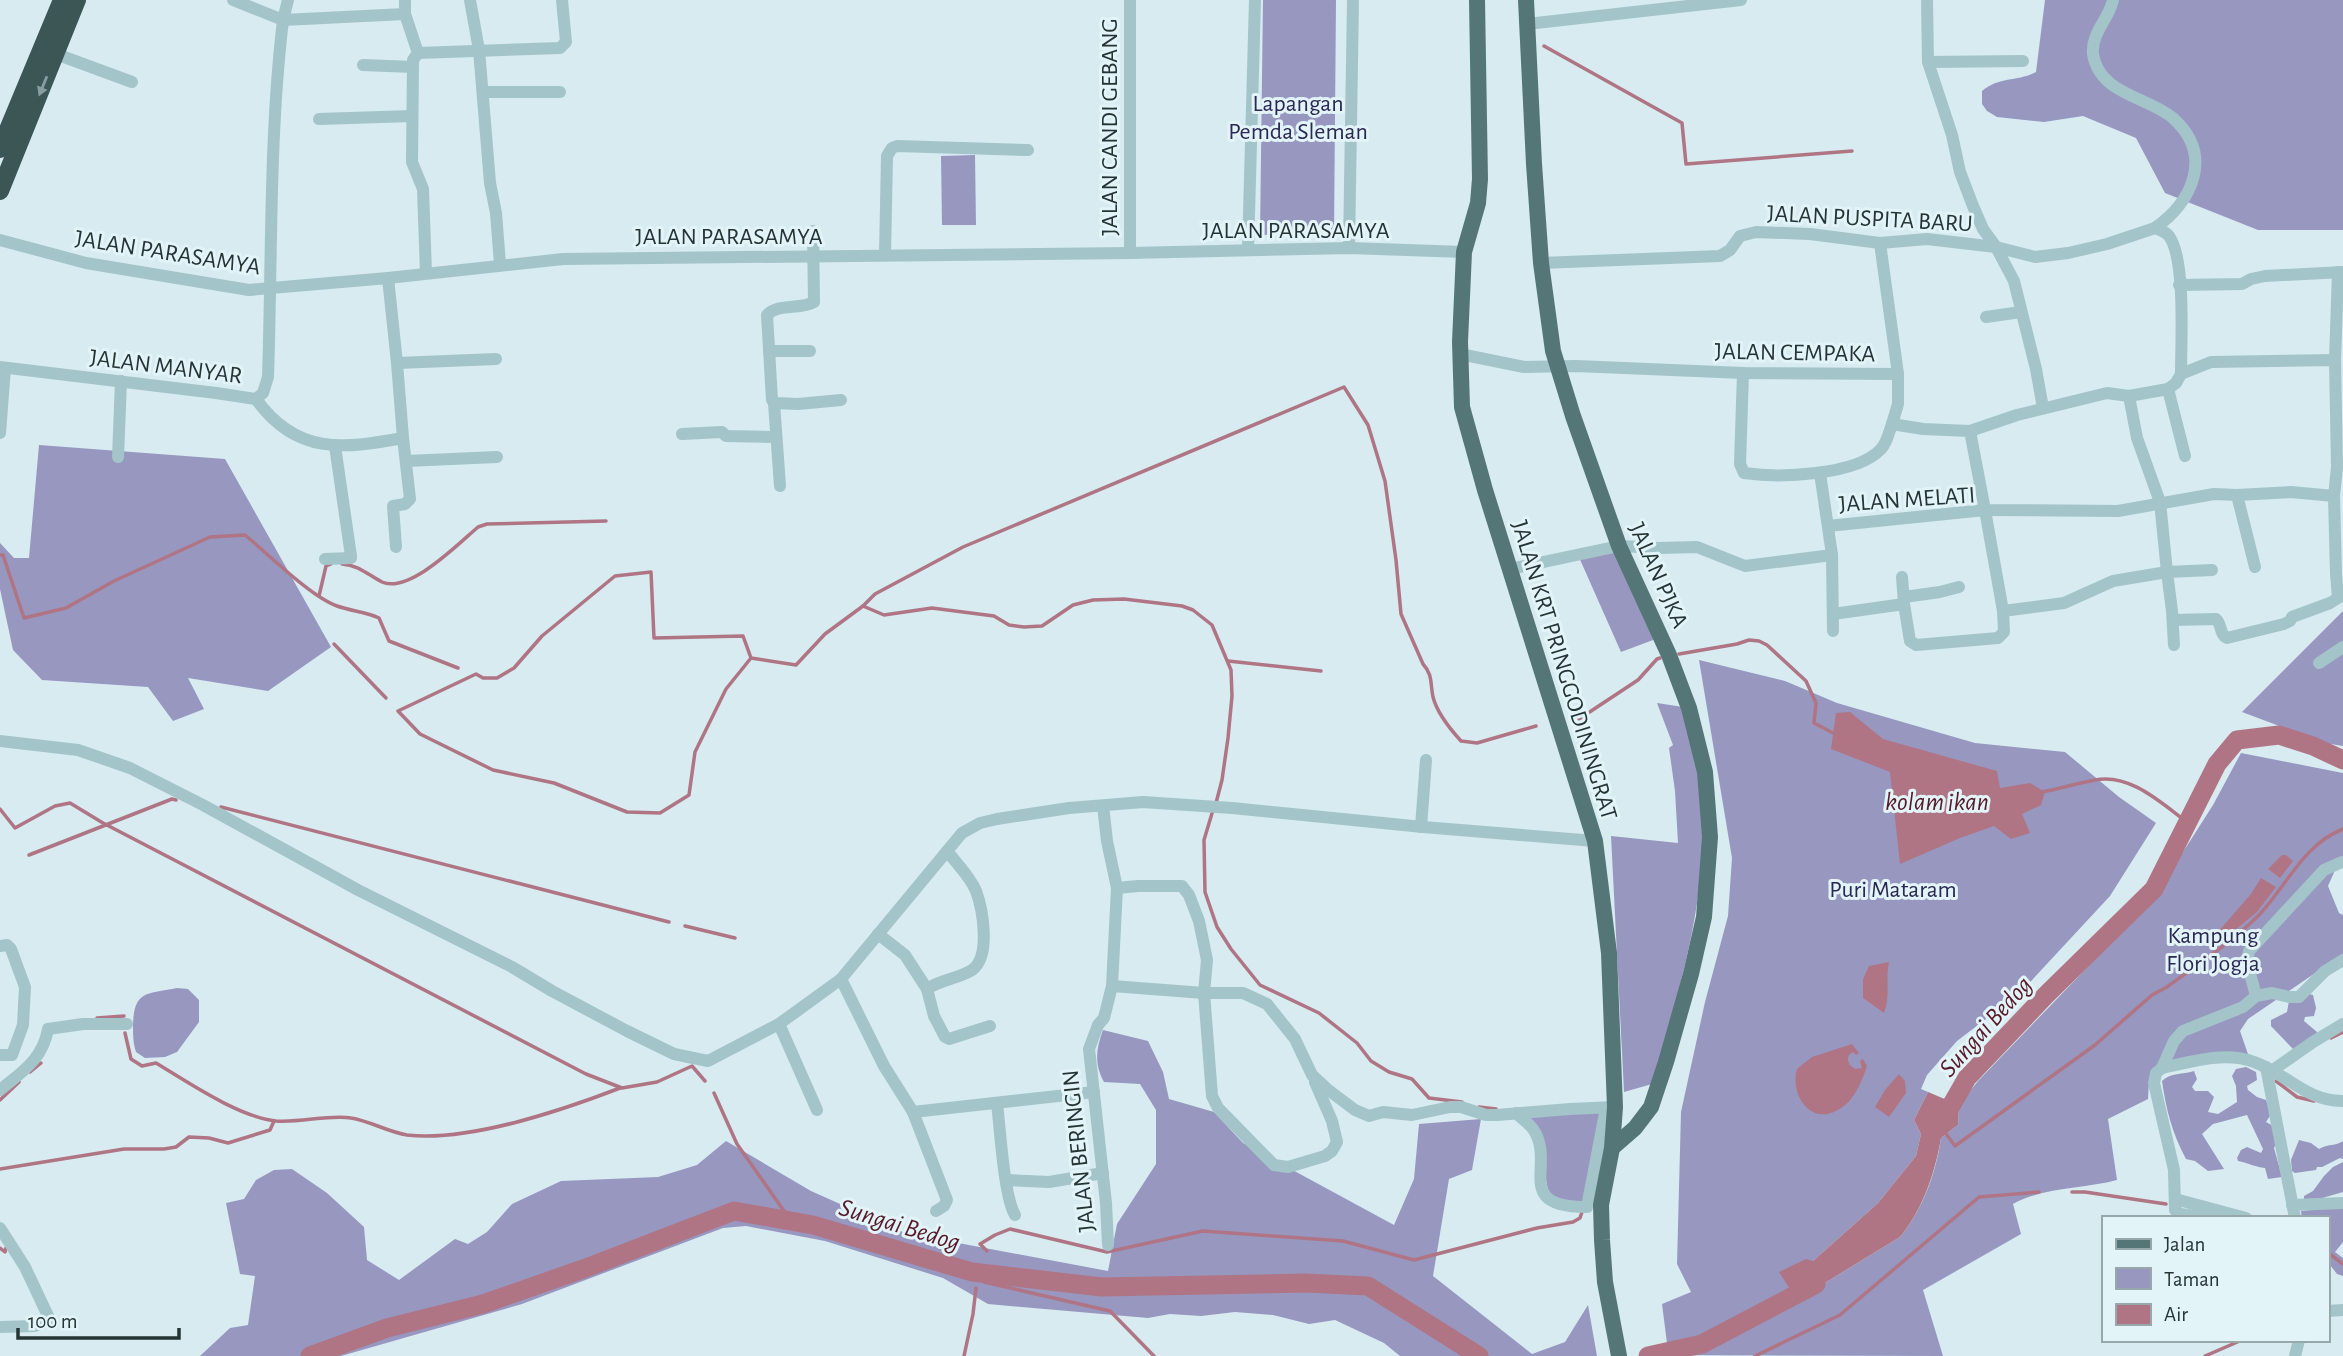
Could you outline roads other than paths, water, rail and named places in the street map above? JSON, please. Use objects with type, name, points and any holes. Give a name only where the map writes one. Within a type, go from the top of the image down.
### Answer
[{"type":"highway","points":[[0,149],[62,0]]},
{"type":"highway","points":[[0,191],[77,0]]},
{"type":"main road","name":"JALAN KRT PRINGGODININGRAT","points":[[1477,0],[1480,180],[1478,203],[1464,252],[1460,389],[1466,425],[1595,841],[1609,953],[1612,1148],[1601,1205],[1605,1282],[1619,1356]]},
{"type":"main road","name":"JALAN PJKA","points":[[1527,0],[1541,263],[1549,330],[1557,366],[1619,546],[1669,655],[1689,708],[1705,772],[1710,837],[1704,917],[1666,1062],[1651,1107],[1635,1128],[1612,1148]]},
{"type":"street","points":[[233,0],[283,20],[405,14]]},
{"type":"street","name":"JALAN MANYAR","points":[[3,368],[256,399],[263,393],[268,377],[272,187],[279,58],[288,0]]},
{"type":"street","points":[[405,0],[405,14],[418,53]]},
{"type":"street","points":[[470,0],[479,50],[500,264]]},
{"type":"street","points":[[418,53],[543,50],[564,46],[566,42],[562,0]]},
{"type":"street","name":"JALAN CANDI GEBANG","points":[[1130,0],[1130,253]]},
{"type":"street","points":[[1248,250],[1255,0]]},
{"type":"street","points":[[1349,248],[1353,0]]},
{"type":"street","points":[[1527,24],[1741,0]]},
{"type":"street","points":[[1927,0],[1928,62],[1952,135],[1960,172],[1983,229],[2014,281],[2043,408]]},
{"type":"street","points":[[1892,424],[1923,429],[1970,431],[2043,408],[2106,393],[2129,396],[2168,389],[2176,383],[2181,374],[2180,270],[2175,247],[2169,236],[2155,228],[2179,208],[2192,187],[2196,168],[2192,147],[2184,130],[2174,119],[2159,108],[2129,96],[2101,74],[2093,54],[2097,30],[2111,12],[2113,0]]},
{"type":"street","points":[[418,53],[413,60],[412,162],[423,189],[425,273]]},
{"type":"street","points":[[57,54],[132,82]]},
{"type":"street","points":[[1928,62],[2023,61]]},
{"type":"street","points":[[363,65],[413,67]]},
{"type":"street","points":[[483,92],[560,92]]},
{"type":"street","points":[[319,119],[412,116]]},
{"type":"street","points":[[886,255],[887,156],[892,148],[1028,150]]},
{"type":"street","name":"JALAN PUSPITA BARU","points":[[1541,263],[1720,256],[1730,250],[1740,236],[1756,232],[1810,234],[1880,243],[1927,239],[1996,247],[2035,257],[2107,244],[2155,228]]},
{"type":"street","points":[[780,486],[767,315],[774,309],[804,307],[815,299],[813,231]]},
{"type":"street","name":"JALAN PARASAMYA","points":[[0,240],[86,263],[236,288],[270,289],[563,258],[1130,253],[1349,248],[1464,252]]},
{"type":"street","points":[[1880,243],[1897,350],[1898,374]]},
{"type":"street","points":[[2173,620],[2216,619],[2227,638],[2284,624],[2292,617],[2338,598],[2334,496],[2339,451],[2335,360],[2340,321],[2340,272],[2265,276],[2242,284],[2179,285]]},
{"type":"street","points":[[388,278],[410,499],[405,504],[393,506],[396,547]]},
{"type":"street","points":[[1986,317],[2021,312]]},
{"type":"street","points":[[769,351],[810,351]]},
{"type":"street","name":"JALAN CEMPAKA","points":[[1460,354],[1511,365],[1743,373],[1898,374],[1898,404],[1883,448],[1871,457],[1820,473],[1755,474],[1741,471],[1743,373]]},
{"type":"street","points":[[397,363],[496,359]]},
{"type":"street","points":[[2181,374],[2211,362],[2335,360]]},
{"type":"street","points":[[0,433],[3,368]]},
{"type":"street","points":[[118,457],[121,381]]},
{"type":"street","points":[[2168,389],[2185,456]]},
{"type":"street","points":[[2129,396],[2137,438],[2160,502],[2174,645]]},
{"type":"street","points":[[256,399],[293,436],[335,446],[403,438]]},
{"type":"street","points":[[774,403],[841,400]]},
{"type":"street","points":[[1970,431],[1985,510],[2118,512],[2214,494],[2291,492],[2334,496]]},
{"type":"street","points":[[682,434],[722,432],[726,436],[775,437]]},
{"type":"street","points":[[325,559],[351,558],[335,446]]},
{"type":"street","points":[[406,461],[497,457]]},
{"type":"street","points":[[1820,473],[1832,555],[1833,631]]},
{"type":"street","points":[[2237,495],[2255,567]]},
{"type":"street","name":"JALAN MELATI","points":[[1828,526],[1985,510],[2003,611]]},
{"type":"street","points":[[1510,569],[1619,546],[1697,547],[1745,566],[1832,555]]},
{"type":"street","points":[[1902,578],[1910,641],[1916,645],[1998,638],[2004,632],[2003,611],[2064,603],[2113,581],[2167,572],[2212,570]]},
{"type":"street","points":[[1833,614],[1959,587]]},
{"type":"street","points":[[2319,663],[2343,648]]},
{"type":"street","points":[[0,741],[78,750],[130,768],[674,1054],[708,1061],[779,1024],[841,979],[962,833],[980,823],[1069,808],[1143,802],[1595,841]]},
{"type":"street","points":[[1421,827],[1426,760]]},
{"type":"street","name":"JALAN BERINGIN","points":[[1102,806],[1117,888],[1112,986],[1104,1018],[1089,1049],[1108,1245]]},
{"type":"street","points":[[927,989],[972,970],[981,960],[984,950],[976,891],[947,851]]},
{"type":"street","points":[[2256,996],[2246,962],[2249,951],[2318,877],[2333,865],[2342,862]]},
{"type":"street","points":[[1112,986],[1204,993],[1243,993],[1267,1004],[1295,1039],[1312,1075],[1338,1142],[1332,1151],[1325,1156],[1288,1167],[1274,1165],[1214,1103],[1204,993],[1207,961],[1199,921],[1189,895],[1182,886],[1117,888]]},
{"type":"street","points":[[878,934],[905,955],[927,989],[934,1016],[945,1037],[949,1039],[990,1026]]},
{"type":"street","points":[[0,946],[7,945],[11,949],[25,987],[23,1025],[12,1055],[0,1055]]},
{"type":"street","points":[[2199,1216],[2176,1212],[2174,1170],[2154,1083],[2156,1073],[2162,1068],[2174,1041],[2183,1031],[2243,1007],[2256,996],[2272,993],[2299,996],[2325,971],[2343,960]]},
{"type":"street","points":[[841,979],[884,1066],[913,1112],[947,1200],[944,1206],[936,1211]]},
{"type":"street","points":[[0,1090],[38,1056],[45,1044],[48,1029],[83,1024],[127,1024]]},
{"type":"street","points":[[779,1024],[817,1110]]},
{"type":"street","points":[[2269,1069],[2343,1024]]},
{"type":"street","points":[[2162,1068],[2220,1057],[2251,1060],[2312,1096],[2343,1101]]},
{"type":"street","points":[[2269,1069],[2294,1212],[2343,1203]]},
{"type":"street","points":[[1312,1075],[1355,1110],[1369,1116],[1383,1112],[1412,1115],[1450,1107],[1461,1107],[1486,1115],[1611,1107],[1587,1207],[1557,1205],[1550,1200],[1541,1184],[1538,1142],[1532,1129],[1516,1114]]},
{"type":"street","points":[[913,1112],[1094,1092]]},
{"type":"street","points":[[997,1103],[1006,1180],[1015,1216]]},
{"type":"street","points":[[1006,1180],[1048,1182],[1103,1173]]},
{"type":"street","points":[[2175,1199],[2235,1216]]},
{"type":"street","points":[[0,1228],[25,1267],[49,1318],[41,1325],[0,1327]]},
{"type":"water","name":"kolam ikan","points":[[1850,712],[1883,739],[1997,771],[2000,788],[2030,783],[2045,792],[2041,805],[2022,814],[2030,833],[2011,839],[1994,826],[1900,864],[1890,772],[1831,749],[1836,713]]},
{"type":"water","points":[[2282,855],[2293,861],[2280,878],[2268,869]]},
{"type":"water","points":[[2261,878],[2276,887],[2257,912],[2223,940],[2217,933],[2251,894]]},
{"type":"water","points":[[1889,962],[1884,1013],[1863,998],[1863,979],[1869,966]]},
{"type":"water","points":[[1852,1044],[1859,1053],[1856,1055],[1853,1052],[1850,1055],[1850,1065],[1855,1069],[1862,1068],[1860,1061],[1863,1059],[1867,1066],[1856,1092],[1842,1108],[1826,1114],[1817,1114],[1803,1104],[1799,1096],[1796,1087],[1797,1069],[1812,1057]]},
{"type":"water","points":[[1899,1074],[1905,1081],[1906,1093],[1889,1117],[1875,1107]]},
{"type":"water","points":[[1928,1092],[1959,1105],[1958,1125],[1941,1138],[1927,1190],[1915,1215],[1900,1237],[1797,1300],[1779,1272],[1806,1259],[1813,1261],[1878,1203],[1916,1156],[1921,1134],[1914,1120]]},
{"type":"waterway","points":[[1544,46],[1682,123],[1686,164],[1852,151]]},
{"type":"waterway","points":[[751,658],[743,636],[654,638],[651,572],[615,576],[542,636],[514,668],[497,678],[483,678],[476,674],[398,711],[420,734],[493,770],[554,783],[627,812],[660,813],[689,795],[695,752],[726,689],[751,658],[796,665],[825,634],[875,594],[963,547],[1344,387],[1368,425],[1385,481],[1401,614],[1431,679],[1433,697],[1441,715],[1461,741],[1477,743],[1536,726]]},
{"type":"waterway","points":[[342,564],[358,568],[382,582],[393,584],[419,574],[478,527],[487,524],[606,521]]},
{"type":"waterway","points":[[0,555],[3,555],[24,618],[66,608],[114,581],[210,537],[245,535],[315,594],[342,608],[379,618],[389,641],[458,668]]},
{"type":"waterway","points":[[319,596],[326,566],[331,564]]},
{"type":"waterway","points":[[863,606],[884,615],[932,608],[994,616],[1009,625],[1024,627],[1042,626],[1073,605],[1093,600],[1124,599],[1182,606],[1193,610],[1212,625],[1231,670],[1232,696],[1228,738],[1216,803]]},
{"type":"waterway","points":[[1679,654],[1749,640],[1767,645],[1806,681],[1816,703],[1814,723],[1835,734]]},
{"type":"waterway","points":[[334,644],[386,698]]},
{"type":"waterway","points":[[1579,719],[1638,680],[1660,658]]},
{"type":"waterway","points":[[1228,661],[1321,671]]},
{"type":"waterway","name":"Sungai Bedog","points":[[1940,1125],[1967,1078],[2046,995],[2154,889],[2217,764],[2237,740],[2279,735],[2313,746],[2343,760]]},
{"type":"waterway","points":[[2041,792],[2095,780],[2120,781],[2144,791],[2187,822]]},
{"type":"waterway","points":[[29,855],[172,799],[176,800]]},
{"type":"waterway","points":[[0,809],[15,828],[55,806],[70,803],[103,823],[586,1074],[622,1088],[657,1082],[692,1066],[705,1081]]},
{"type":"waterway","points":[[221,807],[669,922]]},
{"type":"waterway","points":[[1213,810],[1204,840],[1205,892],[1217,927],[1260,985],[1319,1013],[1357,1043],[1371,1061],[1389,1072],[1412,1079],[1429,1098],[1462,1102]]},
{"type":"waterway","points":[[1944,1131],[1955,1146],[2095,1045],[2152,995],[2202,962],[2247,927],[2267,906],[2305,856],[2316,845],[2343,829]]},
{"type":"waterway","points":[[685,926],[735,938]]},
{"type":"waterway","points":[[97,1018],[124,1016]]},
{"type":"waterway","points":[[2331,1038],[2343,1032]]},
{"type":"waterway","points":[[125,1033],[131,1059],[142,1066],[156,1063],[230,1106],[276,1121],[343,1117],[358,1119],[407,1135],[458,1134],[544,1114],[620,1088]]},
{"type":"waterway","points":[[30,1072],[41,1063]]},
{"type":"waterway","points":[[2276,1081],[2297,1097],[2314,1101]]},
{"type":"waterway","points":[[0,1100],[19,1082]]},
{"type":"waterway","points":[[714,1093],[737,1144],[791,1221]]},
{"type":"waterway","points":[[1479,1107],[1496,1109]]},
{"type":"waterway","points":[[0,1169],[124,1149],[176,1147],[189,1137],[228,1143],[270,1130],[274,1121]]},
{"type":"waterway","points":[[1755,1356],[1840,1315],[1979,1197],[2039,1192]]},
{"type":"waterway","points":[[2072,1192],[2166,1204]]},
{"type":"waterway","name":"Sungai Bedog","points":[[310,1356],[387,1328],[483,1304],[734,1211],[813,1225],[972,1272],[1102,1287],[1305,1283],[1368,1286],[1479,1356]]},
{"type":"waterway","points":[[987,1251],[980,1244],[1010,1229],[1107,1252],[1203,1231],[1343,1241],[1414,1260],[1537,1228],[1573,1222],[1580,1218],[1582,1212]]},
{"type":"waterway","points":[[0,1248],[5,1252],[6,1248]]},
{"type":"waterway","points":[[2329,1254],[2343,1264]]},
{"type":"waterway","points":[[984,1282],[1110,1311],[1154,1356]]},
{"type":"waterway","name":"Sungai Bedog","points":[[1648,1356],[1702,1344],[1816,1284]]},
{"type":"waterway","points":[[964,1356],[976,1288]]},
{"type":"waterway","points":[[2205,1356],[2237,1342]]},
{"type":"park label","name":"Lapangan Pemda Sleman","points":[[1298,117]]},
{"type":"park label","name":"Puri Mataram","points":[[1893,889]]},
{"type":"park label","name":"Kampung Flori Jogja","points":[[2213,949]]}]
